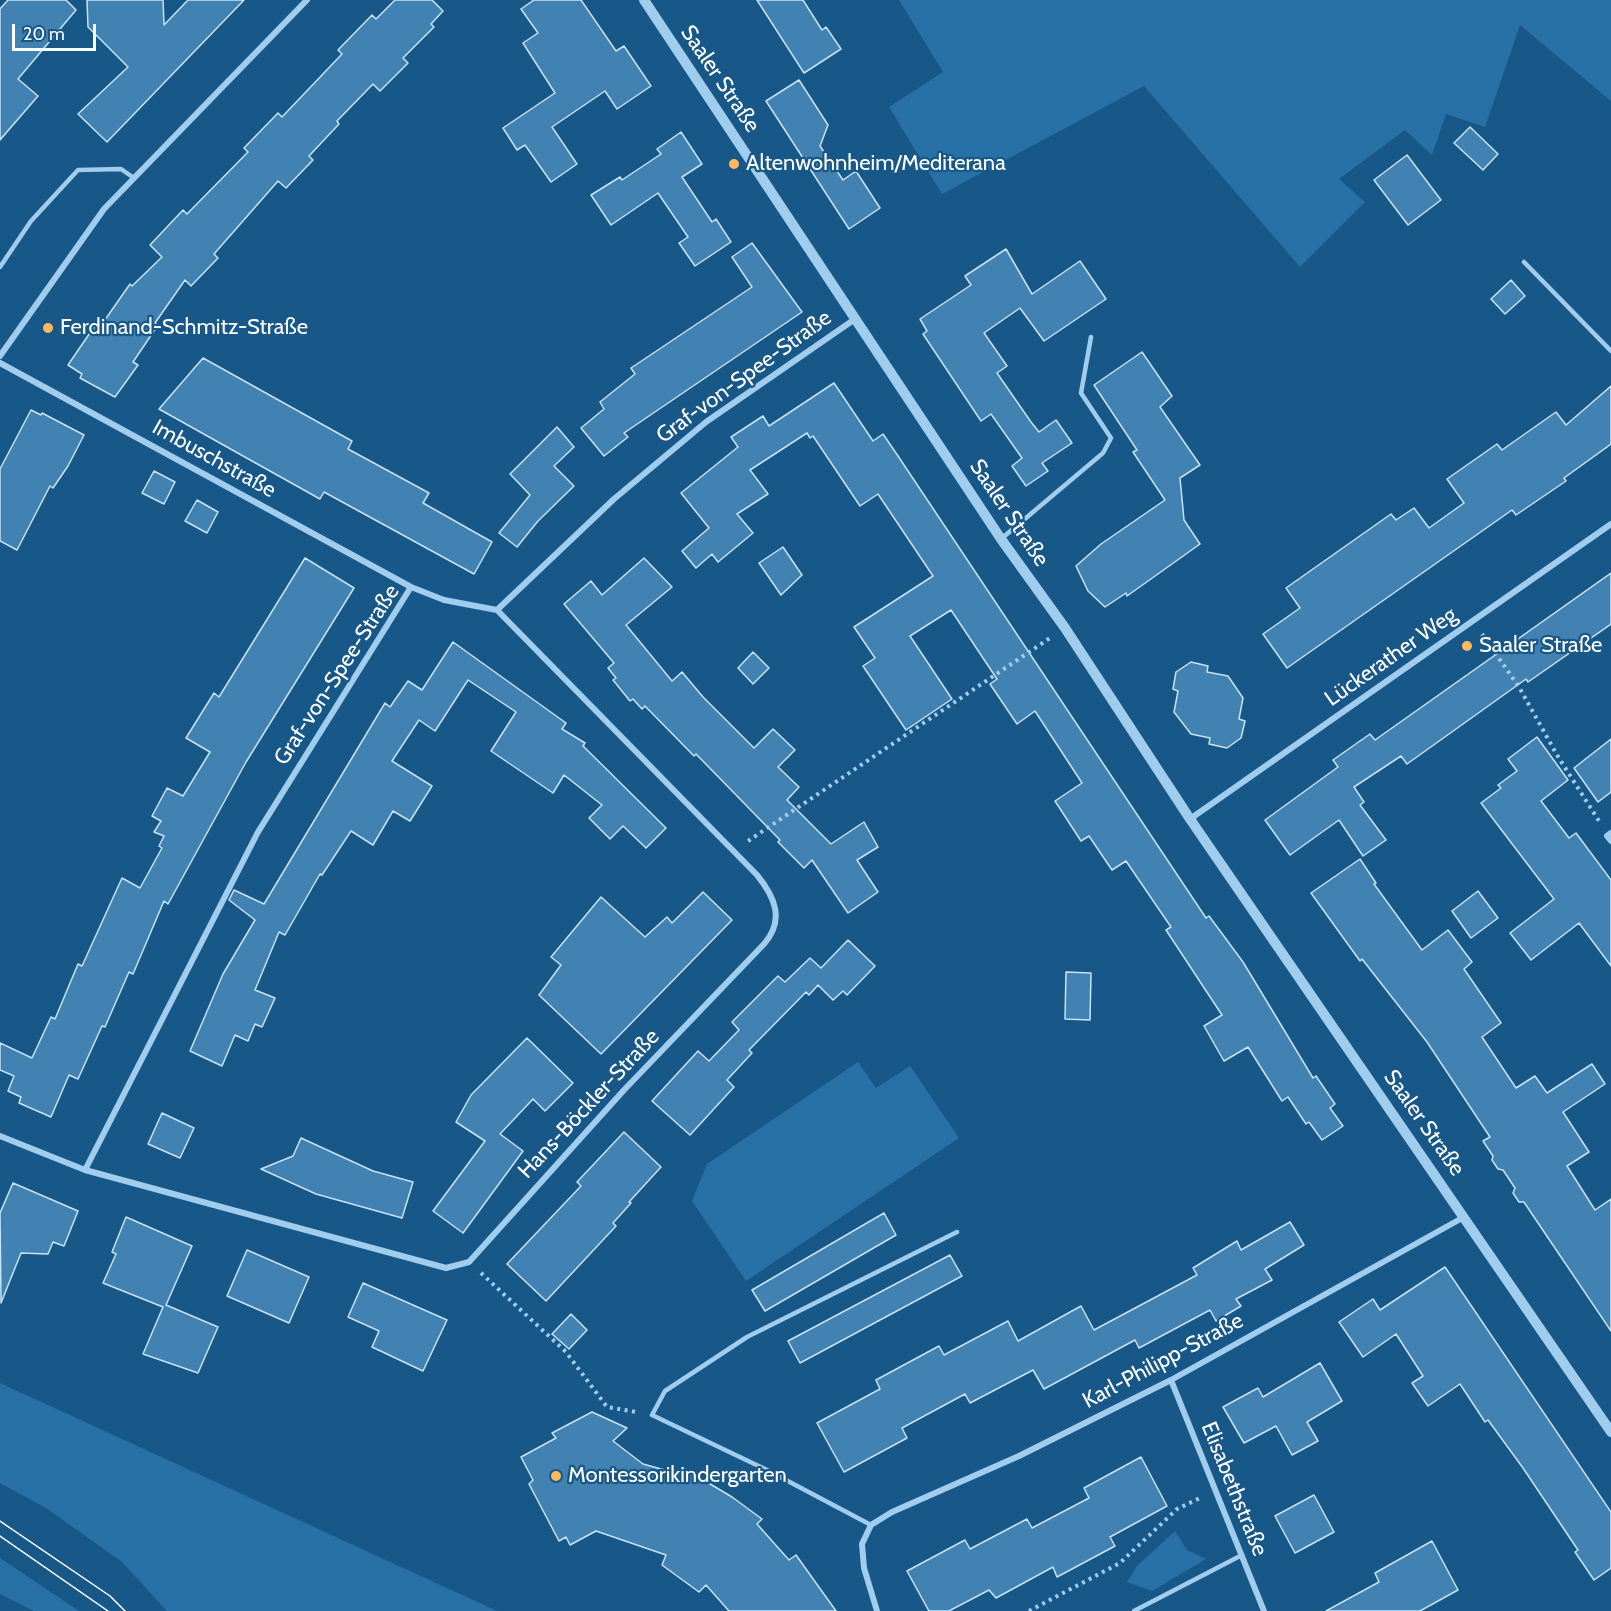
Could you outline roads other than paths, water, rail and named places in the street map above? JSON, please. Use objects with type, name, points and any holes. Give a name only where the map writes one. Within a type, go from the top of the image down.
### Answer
[{"type":"street","points":[[0,356],[104,209],[307,0]]},
{"type":"street","name":"Saaler Straße","points":[[647,1],[1001,539],[1065,628],[1190,819],[1465,1216],[1611,1432]]},
{"type":"street","name":"Graf-von-Spee-Straße","points":[[85,1170],[258,832],[411,587],[444,600],[497,610],[614,499],[706,422],[855,319]]},
{"type":"street","name":"Imbuschstraße","points":[[0,363],[411,587]]},
{"type":"street","name":"Lückerather Weg","points":[[1190,819],[1611,524]]},
{"type":"street","name":"Hans-Böckler-Straße","points":[[85,1170],[446,1268],[469,1262],[624,1090],[773,934],[777,922],[777,910],[766,886],[497,610]]},
{"type":"street","points":[[0,1136],[85,1170]]},
{"type":"street","name":"Karl-Philipp-Straße","points":[[872,1525],[892,1512],[1019,1456],[1171,1380],[1465,1216]]},
{"type":"street","name":"Elisabethstraße","points":[[1171,1380],[1264,1611]]},
{"type":"street","points":[[872,1525],[862,1544],[864,1568],[877,1611]]},
{"type":"lane","points":[[0,267],[31,220],[78,170],[121,170],[134,178]]},
{"type":"lane","points":[[1524,262],[1611,351]]},
{"type":"lane","points":[[1001,539],[1103,453],[1111,438],[1081,393],[1091,337]]},
{"type":"lane","points":[[872,1525],[767,1470],[652,1415],[665,1391],[747,1337],[957,1232]]},
{"type":"lane","points":[[1134,1611],[1242,1555]]},
{"type":"tram line","points":[[0,1521],[110,1596],[125,1611]]},
{"type":"tram line","points":[[0,1536],[108,1611]]},
{"type":"place","name":"Altenwohnheim/Mediterana","points":[[734,164]]},
{"type":"place","name":"Ferdinand-Schmitz-Straße","points":[[48,328]]},
{"type":"place","name":"Saaler Straße","points":[[1467,646]]},
{"type":"place","name":"Montessorikindergarten","points":[[556,1476]]}]
